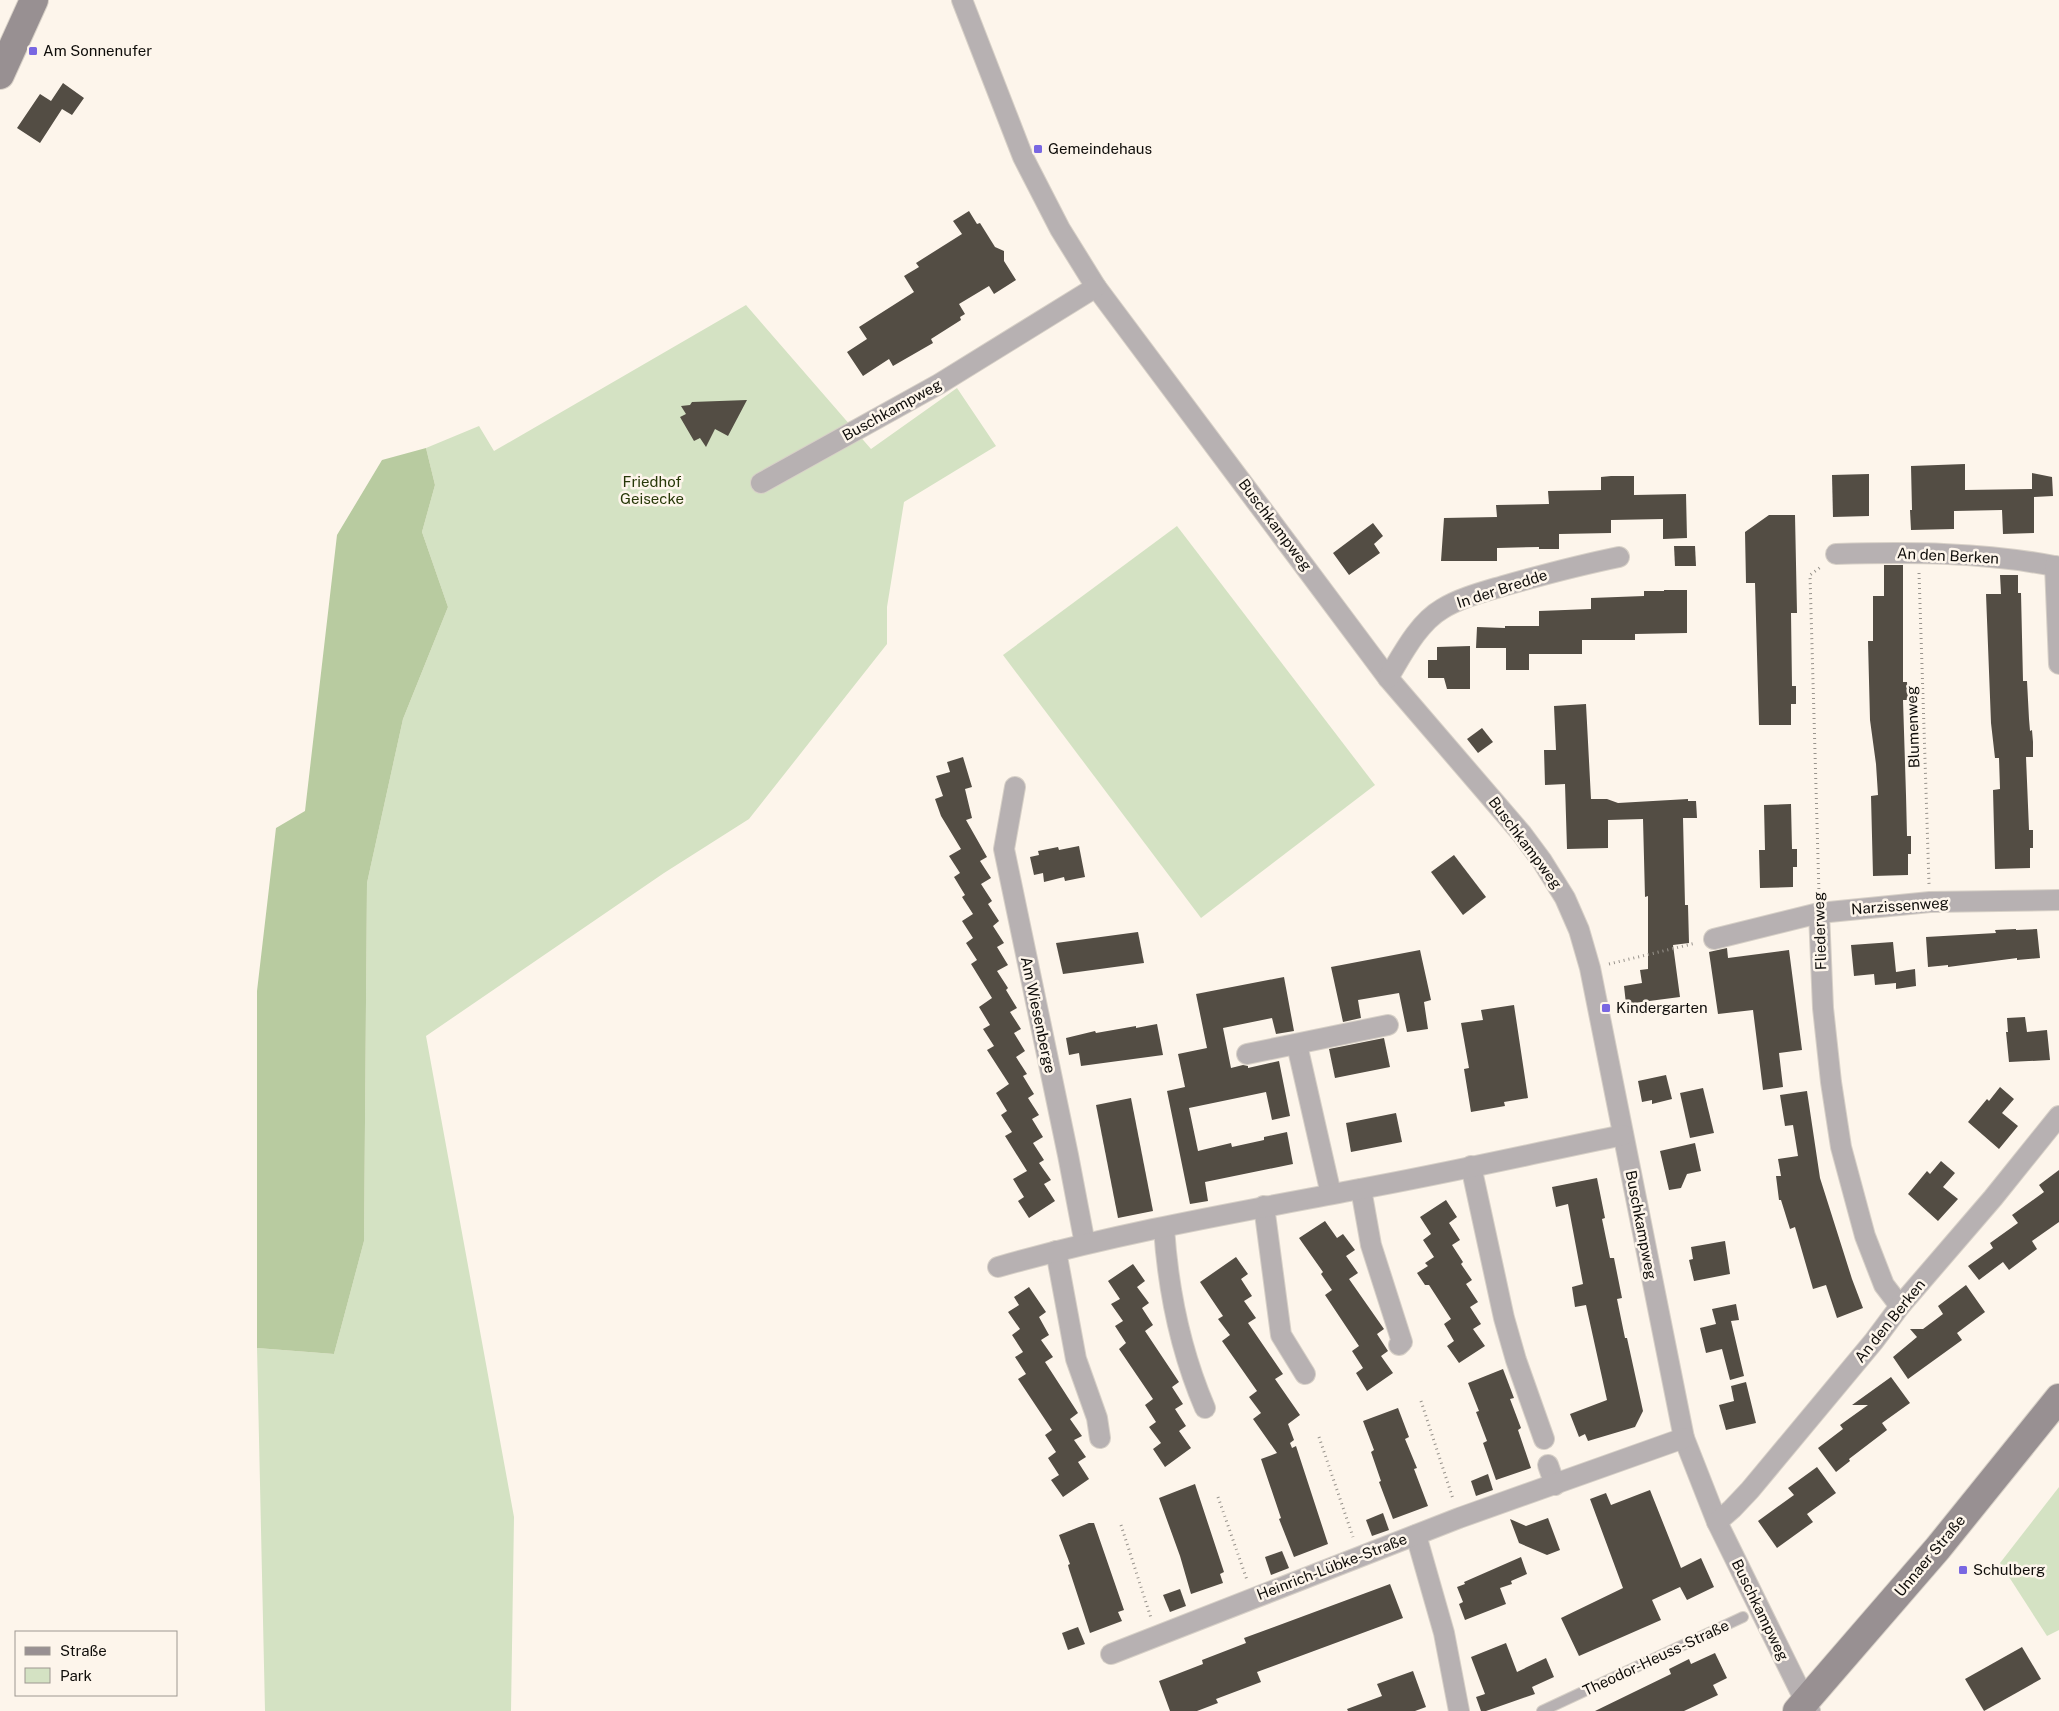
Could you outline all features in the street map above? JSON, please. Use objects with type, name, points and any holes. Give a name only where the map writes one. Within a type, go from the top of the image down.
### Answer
[{"type":"main road","points":[[0,75],[34,0]]},
{"type":"main road","name":"Unnaer Straße","points":[[1804,1708],[1938,1548],[2059,1398]]},
{"type":"street","name":"Buschkampweg","points":[[962,0],[1022,157],[1060,229],[1096,287],[1388,678],[1522,834],[1542,861],[1565,898],[1579,930],[1590,968],[1684,1438],[1717,1522],[1804,1708]]},
{"type":"street","name":"Buschkampweg","points":[[761,483],[939,384],[1096,287]]},
{"type":"street","name":"An den Berken","points":[[1836,554],[1918,552],[1992,557],[2057,567]]},
{"type":"street","name":"In der Bredde","points":[[1388,678],[1414,634],[1441,609],[1480,593],[1521,581],[1575,566],[1619,557]]},
{"type":"street","points":[[2057,567],[2059,664]]},
{"type":"street","name":"Am Wiesenberge","points":[[1015,787],[1004,849],[1068,1155],[1084,1244]]},
{"type":"street","name":"Narzissenweg","points":[[1714,940],[1819,913],[1930,902],[2059,900]]},
{"type":"street","name":"Fliederweg","points":[[1819,913],[1823,1008],[1831,1082],[1841,1147],[1865,1236],[1884,1285],[1900,1306]]},
{"type":"street","points":[[1246,1054],[1388,1026]]},
{"type":"street","points":[[1297,1045],[1331,1194]]},
{"type":"street","name":"An den Berken","points":[[1717,1522],[1750,1490],[1874,1341],[1900,1306],[1993,1198],[2059,1116]]},
{"type":"street","points":[[998,1267],[1084,1244],[1264,1206],[1360,1190],[1624,1136]]},
{"type":"street","points":[[1471,1166],[1504,1318],[1516,1360],[1544,1439]]},
{"type":"street","points":[[1360,1190],[1371,1245],[1402,1342],[1400,1345]]},
{"type":"street","points":[[1264,1206],[1281,1335],[1305,1374]]},
{"type":"street","points":[[1164,1228],[1167,1271],[1176,1314],[1188,1362],[1205,1408]]},
{"type":"street","points":[[1056,1251],[1076,1359],[1097,1418],[1100,1438]]},
{"type":"street","name":"Heinrich-Lübke-Straße","points":[[1111,1654],[1253,1597],[1460,1518],[1684,1438]]},
{"type":"street","points":[[1548,1464],[1555,1485]]},
{"type":"street","points":[[1416,1535],[1444,1633],[1460,1711]]},
{"type":"lane","name":"Theodor-Heuss-Straße","points":[[1542,1711],[1743,1617]]},
{"type":"path","name":"Blumenweg","points":[[1918,552],[1930,902]]},
{"type":"path","name":"Fliederweg","points":[[1819,913],[1810,575],[1836,554]]},
{"type":"path","points":[[1590,968],[1714,940]]},
{"type":"path","points":[[1421,1402],[1460,1518]]},
{"type":"path","points":[[1319,1437],[1360,1557]]},
{"type":"path","points":[[1218,1497],[1253,1597]]},
{"type":"path","points":[[1121,1525],[1156,1636]]},
{"type":"green space","name":"Friedhof Geisecke","points":[[746,305],[871,449],[957,388],[996,446],[904,502],[887,607],[887,644],[749,819],[664,873],[426,1036],[514,1517],[511,1711],[265,1711],[257,1348],[334,1354],[364,1241],[367,883],[403,719],[448,607],[422,532],[435,485],[426,448],[479,426],[494,451]]},
{"type":"green space","points":[[426,448],[435,485],[422,532],[448,607],[403,719],[367,883],[364,1241],[334,1354],[257,1348],[257,991],[276,828],[305,811],[337,535],[382,460]]},
{"type":"green space","points":[[1177,526],[1375,785],[1201,918],[1003,655]]},
{"type":"green space","points":[[2059,1487],[2059,1630],[2047,1636],[2000,1563]]},
{"type":"building","points":[[63,83],[84,98],[72,115],[62,109],[40,143],[17,128],[40,94],[51,101]]},
{"type":"building","points":[[969,211],[977,224],[980,223],[995,247],[1004,251],[1004,261],[1016,280],[994,294],[989,286],[959,304],[965,314],[960,317],[961,320],[931,339],[933,343],[893,366],[889,359],[863,376],[847,352],[867,339],[859,327],[914,292],[904,276],[919,267],[916,263],[962,234],[953,221]]},
{"type":"building","points":[[747,400],[728,436],[715,429],[706,447],[700,438],[694,441],[680,417],[686,414],[681,406],[690,405],[692,402]]},
{"type":"building","points":[[1965,464],[1965,490],[2032,489],[2032,473],[2052,477],[2053,496],[2034,497],[2034,533],[2003,534],[2002,510],[1954,511],[1954,529],[1911,530],[1911,466]]},
{"type":"building","points":[[1869,474],[1869,516],[1833,517],[1832,475]]},
{"type":"building","points":[[1634,476],[1634,495],[1686,494],[1687,538],[1663,539],[1663,519],[1611,520],[1611,533],[1559,534],[1559,549],[1539,549],[1539,547],[1497,548],[1497,561],[1441,561],[1444,518],[1497,517],[1496,505],[1549,504],[1548,491],[1601,490],[1601,477]]},
{"type":"building","points":[[1769,515],[1795,515],[1797,613],[1791,613],[1792,686],[1796,686],[1796,704],[1791,704],[1791,725],[1759,725],[1755,583],[1746,583],[1745,532]]},
{"type":"building","points":[[1373,523],[1383,536],[1374,544],[1380,553],[1349,575],[1333,553]]},
{"type":"building","points":[[1674,546],[1695,546],[1696,566],[1675,566]]},
{"type":"building","points":[[1884,565],[1903,565],[1903,682],[1907,682],[1908,700],[1903,700],[1907,836],[1911,836],[1911,854],[1908,854],[1908,875],[1873,876],[1871,796],[1878,795],[1870,720],[1868,641],[1873,641],[1873,596],[1884,596]]},
{"type":"building","points":[[2000,575],[2018,575],[2018,593],[2021,593],[2023,681],[2027,681],[2030,731],[2032,730],[2033,742],[2033,757],[2026,757],[2029,830],[2033,830],[2033,848],[2030,848],[2030,868],[1995,869],[1993,790],[2000,789],[1999,758],[1995,758],[1991,723],[1986,594],[2001,594]]},
{"type":"building","points":[[1687,590],[1687,633],[1635,634],[1635,640],[1582,640],[1582,654],[1529,654],[1529,670],[1506,670],[1506,648],[1476,648],[1477,627],[1539,626],[1539,611],[1591,609],[1591,598],[1644,596],[1644,591]]},
{"type":"building","points":[[1470,646],[1470,689],[1447,689],[1444,678],[1428,678],[1428,660],[1437,660],[1437,647]]},
{"type":"building","points":[[1586,704],[1591,799],[1607,799],[1618,803],[1688,799],[1688,801],[1696,801],[1697,818],[1683,818],[1685,905],[1688,905],[1689,943],[1673,945],[1680,997],[1626,1004],[1624,986],[1642,983],[1640,970],[1648,969],[1648,896],[1645,897],[1643,819],[1608,820],[1608,848],[1567,849],[1565,784],[1545,785],[1544,750],[1556,750],[1554,706]]},
{"type":"building","points":[[1482,728],[1493,742],[1478,753],[1467,739]]},
{"type":"building","points":[[963,757],[972,787],[965,789],[972,818],[966,820],[987,857],[980,861],[991,878],[981,884],[992,901],[988,904],[999,921],[993,926],[1004,943],[997,947],[1008,965],[997,971],[1008,988],[1006,990],[1017,1008],[1010,1012],[1021,1029],[1014,1033],[1025,1051],[1016,1057],[1027,1074],[1023,1076],[1034,1094],[1028,1098],[1039,1115],[1032,1119],[1043,1137],[1033,1143],[1044,1160],[1039,1163],[1051,1180],[1044,1184],[1055,1201],[1029,1218],[1018,1201],[1024,1197],[1013,1179],[1027,1171],[1005,1136],[1012,1132],[1001,1115],[1007,1111],[996,1093],[1009,1084],[987,1050],[994,1046],[983,1029],[990,1025],[979,1007],[992,998],[971,964],[977,960],[966,943],[973,938],[962,921],[973,914],[962,897],[965,895],[954,877],[960,873],[949,856],[961,849],[941,816],[935,799],[943,796],[936,776],[950,772],[947,762]]},
{"type":"building","points":[[1791,804],[1792,849],[1797,849],[1797,867],[1793,867],[1793,887],[1760,888],[1759,850],[1765,850],[1764,805]]},
{"type":"building","points":[[1079,846],[1085,877],[1065,881],[1064,877],[1044,882],[1043,873],[1034,875],[1030,857],[1039,855],[1038,851],[1058,847],[1059,850]]},
{"type":"building","points":[[1454,855],[1486,897],[1463,915],[1431,872]]},
{"type":"building","points":[[2037,929],[2040,958],[2017,960],[2017,958],[1948,967],[1948,965],[1928,967],[1926,937],[1996,933],[1995,930]]},
{"type":"building","points":[[1138,932],[1144,963],[1063,974],[1056,943]]},
{"type":"building","points":[[1893,942],[1896,972],[1915,969],[1916,986],[1896,989],[1896,983],[1875,985],[1874,974],[1854,976],[1851,945]]},
{"type":"building","points":[[1727,948],[1728,958],[1789,950],[1802,1050],[1779,1053],[1783,1087],[1763,1090],[1753,1010],[1718,1014],[1709,952]]},
{"type":"building","points":[[1420,950],[1431,1000],[1424,1002],[1428,1029],[1407,1032],[1399,993],[1358,1000],[1361,1018],[1343,1022],[1331,967]]},
{"type":"building","points":[[1284,977],[1294,1031],[1276,1034],[1272,1018],[1223,1028],[1231,1068],[1243,1065],[1248,1066],[1248,1068],[1279,1061],[1290,1116],[1272,1120],[1266,1092],[1189,1108],[1198,1151],[1231,1143],[1232,1147],[1264,1140],[1264,1137],[1287,1132],[1293,1164],[1205,1182],[1208,1201],[1190,1204],[1167,1091],[1185,1087],[1178,1054],[1207,1048],[1196,994]]},
{"type":"building","points":[[1514,1005],[1528,1098],[1504,1102],[1505,1106],[1471,1112],[1464,1069],[1469,1068],[1461,1023],[1483,1020],[1481,1010]]},
{"type":"building","points":[[2025,1017],[2027,1032],[2047,1030],[2050,1060],[2009,1062],[2006,1032],[2008,1032],[2007,1018]]},
{"type":"building","points":[[1157,1024],[1163,1055],[1081,1066],[1079,1053],[1069,1055],[1066,1038],[1095,1031],[1096,1033]]},
{"type":"building","points":[[1384,1038],[1390,1067],[1335,1078],[1329,1049]]},
{"type":"building","points":[[1666,1075],[1672,1099],[1652,1104],[1652,1100],[1642,1102],[1638,1081]]},
{"type":"building","points":[[2000,1087],[2014,1099],[2002,1113],[2018,1126],[1999,1149],[1968,1122]]},
{"type":"building","points":[[1703,1088],[1714,1133],[1690,1138],[1680,1093]]},
{"type":"building","points":[[1807,1091],[1820,1178],[1863,1308],[1837,1318],[1826,1285],[1813,1289],[1795,1227],[1790,1229],[1781,1200],[1779,1200],[1776,1176],[1781,1176],[1778,1159],[1798,1156],[1793,1125],[1785,1126],[1780,1095]]},
{"type":"building","points":[[1131,1098],[1153,1211],[1118,1218],[1096,1105]]},
{"type":"building","points":[[1396,1113],[1402,1142],[1351,1152],[1346,1123]]},
{"type":"building","points":[[1695,1143],[1701,1171],[1687,1174],[1681,1188],[1669,1190],[1660,1151]]},
{"type":"building","points":[[1941,1161],[1955,1173],[1943,1187],[1958,1199],[1938,1221],[1908,1194],[1927,1171],[1930,1174]]},
{"type":"building","points":[[2059,1170],[2059,1222],[2032,1241],[2037,1249],[2009,1270],[2003,1262],[1979,1280],[1968,1266],[1993,1248],[1990,1243],[2018,1223],[2012,1215],[2044,1192],[2039,1185]]},
{"type":"building","points":[[1597,1178],[1605,1218],[1602,1219],[1610,1258],[1614,1258],[1622,1298],[1617,1299],[1643,1411],[1635,1427],[1588,1441],[1585,1434],[1579,1437],[1570,1414],[1607,1400],[1586,1305],[1575,1307],[1572,1287],[1583,1284],[1568,1204],[1556,1207],[1552,1187]]},
{"type":"building","points":[[1446,1200],[1457,1217],[1449,1223],[1460,1240],[1452,1245],[1463,1262],[1461,1264],[1472,1280],[1466,1284],[1478,1302],[1470,1307],[1481,1324],[1473,1329],[1485,1346],[1459,1363],[1447,1346],[1454,1341],[1444,1324],[1451,1319],[1429,1285],[1425,1285],[1417,1273],[1428,1266],[1425,1263],[1434,1257],[1423,1240],[1431,1234],[1420,1217]]},
{"type":"building","points":[[1325,1221],[1337,1238],[1343,1234],[1355,1250],[1346,1256],[1358,1273],[1349,1279],[1384,1329],[1377,1334],[1388,1351],[1381,1356],[1393,1373],[1367,1391],[1356,1373],[1363,1368],[1352,1351],[1359,1346],[1325,1295],[1332,1290],[1321,1274],[1323,1272],[1299,1238]]},
{"type":"building","points":[[1725,1241],[1730,1274],[1694,1281],[1689,1260],[1693,1259],[1691,1247]]},
{"type":"building","points":[[1236,1257],[1248,1274],[1241,1279],[1252,1296],[1244,1301],[1256,1318],[1248,1323],[1283,1374],[1275,1379],[1300,1415],[1288,1424],[1294,1440],[1290,1443],[1292,1448],[1296,1446],[1328,1544],[1294,1557],[1279,1519],[1281,1518],[1261,1459],[1277,1453],[1253,1419],[1261,1413],[1249,1397],[1257,1391],[1222,1341],[1230,1335],[1218,1319],[1223,1316],[1200,1282]]},
{"type":"building","points":[[1133,1264],[1145,1281],[1137,1287],[1149,1303],[1142,1308],[1153,1325],[1145,1331],[1179,1382],[1172,1387],[1183,1404],[1175,1409],[1186,1426],[1179,1431],[1191,1448],[1165,1467],[1153,1449],[1161,1443],[1149,1427],[1156,1422],[1145,1405],[1153,1399],[1119,1349],[1126,1343],[1115,1326],[1123,1321],[1111,1304],[1120,1299],[1108,1281]]},
{"type":"building","points":[[1966,1285],[1985,1312],[1957,1333],[1962,1340],[1908,1379],[1893,1357],[1917,1337],[1910,1329],[1923,1329],[1943,1314],[1938,1306]]},
{"type":"building","points":[[1029,1287],[1046,1312],[1039,1317],[1049,1335],[1041,1340],[1053,1357],[1045,1362],[1078,1413],[1070,1419],[1082,1436],[1074,1440],[1086,1457],[1078,1462],[1089,1479],[1063,1497],[1051,1480],[1059,1475],[1048,1458],[1056,1452],[1045,1435],[1052,1430],[1018,1379],[1026,1374],[1015,1357],[1023,1352],[1012,1335],[1020,1329],[1008,1312],[1019,1305],[1014,1297]]},
{"type":"building","points":[[1736,1304],[1739,1320],[1731,1321],[1744,1376],[1730,1380],[1722,1349],[1706,1353],[1700,1328],[1716,1324],[1712,1309]]},
{"type":"building","points":[[1503,1369],[1514,1398],[1510,1399],[1521,1428],[1518,1430],[1531,1468],[1496,1480],[1483,1443],[1487,1441],[1476,1412],[1479,1411],[1468,1383]]},
{"type":"building","points":[[1891,1377],[1910,1403],[1882,1423],[1887,1430],[1849,1459],[1850,1461],[1836,1472],[1818,1448],[1843,1429],[1840,1425],[1868,1405],[1852,1405]]},
{"type":"building","points":[[1746,1382],[1756,1423],[1726,1430],[1719,1405],[1734,1401],[1731,1386]]},
{"type":"building","points":[[1398,1408],[1409,1437],[1405,1439],[1417,1468],[1414,1469],[1428,1506],[1393,1519],[1379,1482],[1381,1481],[1371,1452],[1374,1450],[1363,1421]]},
{"type":"building","points":[[1817,1467],[1836,1493],[1807,1514],[1813,1522],[1777,1548],[1758,1521],[1794,1495],[1788,1488]]},
{"type":"building","points":[[1488,1474],[1493,1490],[1476,1496],[1471,1481]]},
{"type":"building","points":[[1195,1484],[1224,1572],[1220,1574],[1223,1583],[1191,1594],[1180,1556],[1159,1498]]},
{"type":"building","points":[[1650,1490],[1681,1568],[1701,1558],[1714,1587],[1687,1600],[1680,1587],[1652,1600],[1661,1620],[1579,1656],[1561,1618],[1623,1588],[1590,1499],[1606,1493],[1611,1505]]},
{"type":"building","points":[[1383,1513],[1389,1530],[1372,1536],[1366,1520]]},
{"type":"building","points":[[1548,1518],[1560,1550],[1547,1555],[1519,1543],[1510,1519],[1526,1526]]},
{"type":"building","points":[[1089,1523],[1094,1523],[1124,1610],[1118,1612],[1122,1621],[1090,1633],[1069,1569],[1068,1565],[1070,1564],[1059,1535]]},
{"type":"building","points":[[1282,1551],[1289,1568],[1271,1575],[1265,1557]]},
{"type":"building","points":[[1521,1557],[1527,1574],[1511,1581],[1512,1584],[1500,1588],[1506,1604],[1465,1620],[1459,1604],[1463,1602],[1457,1587],[1465,1584],[1464,1582]]},
{"type":"building","points":[[1390,1584],[1403,1618],[1257,1672],[1261,1682],[1216,1699],[1218,1703],[1197,1711],[1170,1711],[1159,1681],[1203,1664],[1202,1660],[1246,1643],[1244,1638]]},
{"type":"building","points":[[1180,1589],[1186,1606],[1170,1612],[1163,1595]]},
{"type":"building","points":[[1078,1627],[1085,1644],[1068,1650],[1062,1633]]},
{"type":"building","points":[[1506,1643],[1517,1672],[1546,1658],[1554,1677],[1532,1687],[1535,1694],[1486,1711],[1481,1711],[1476,1697],[1485,1694],[1471,1657]]},
{"type":"building","points":[[2022,1647],[2041,1679],[1984,1711],[1965,1679]]},
{"type":"building","points":[[1715,1653],[1727,1678],[1713,1685],[1718,1695],[1684,1711],[1595,1711],[1671,1674],[1669,1669],[1689,1659],[1691,1664]]},
{"type":"building","points":[[1413,1671],[1426,1707],[1415,1711],[1348,1711],[1347,1709],[1382,1696],[1377,1684]]},
{"type":"place","name":"Am Sonnenufer","points":[[33,51]]},
{"type":"place","name":"Gemeindehaus","points":[[1038,149]]},
{"type":"place","name":"Kindergarten","points":[[1606,1008]]},
{"type":"place","name":"Schulberg","points":[[1963,1570]]}]
